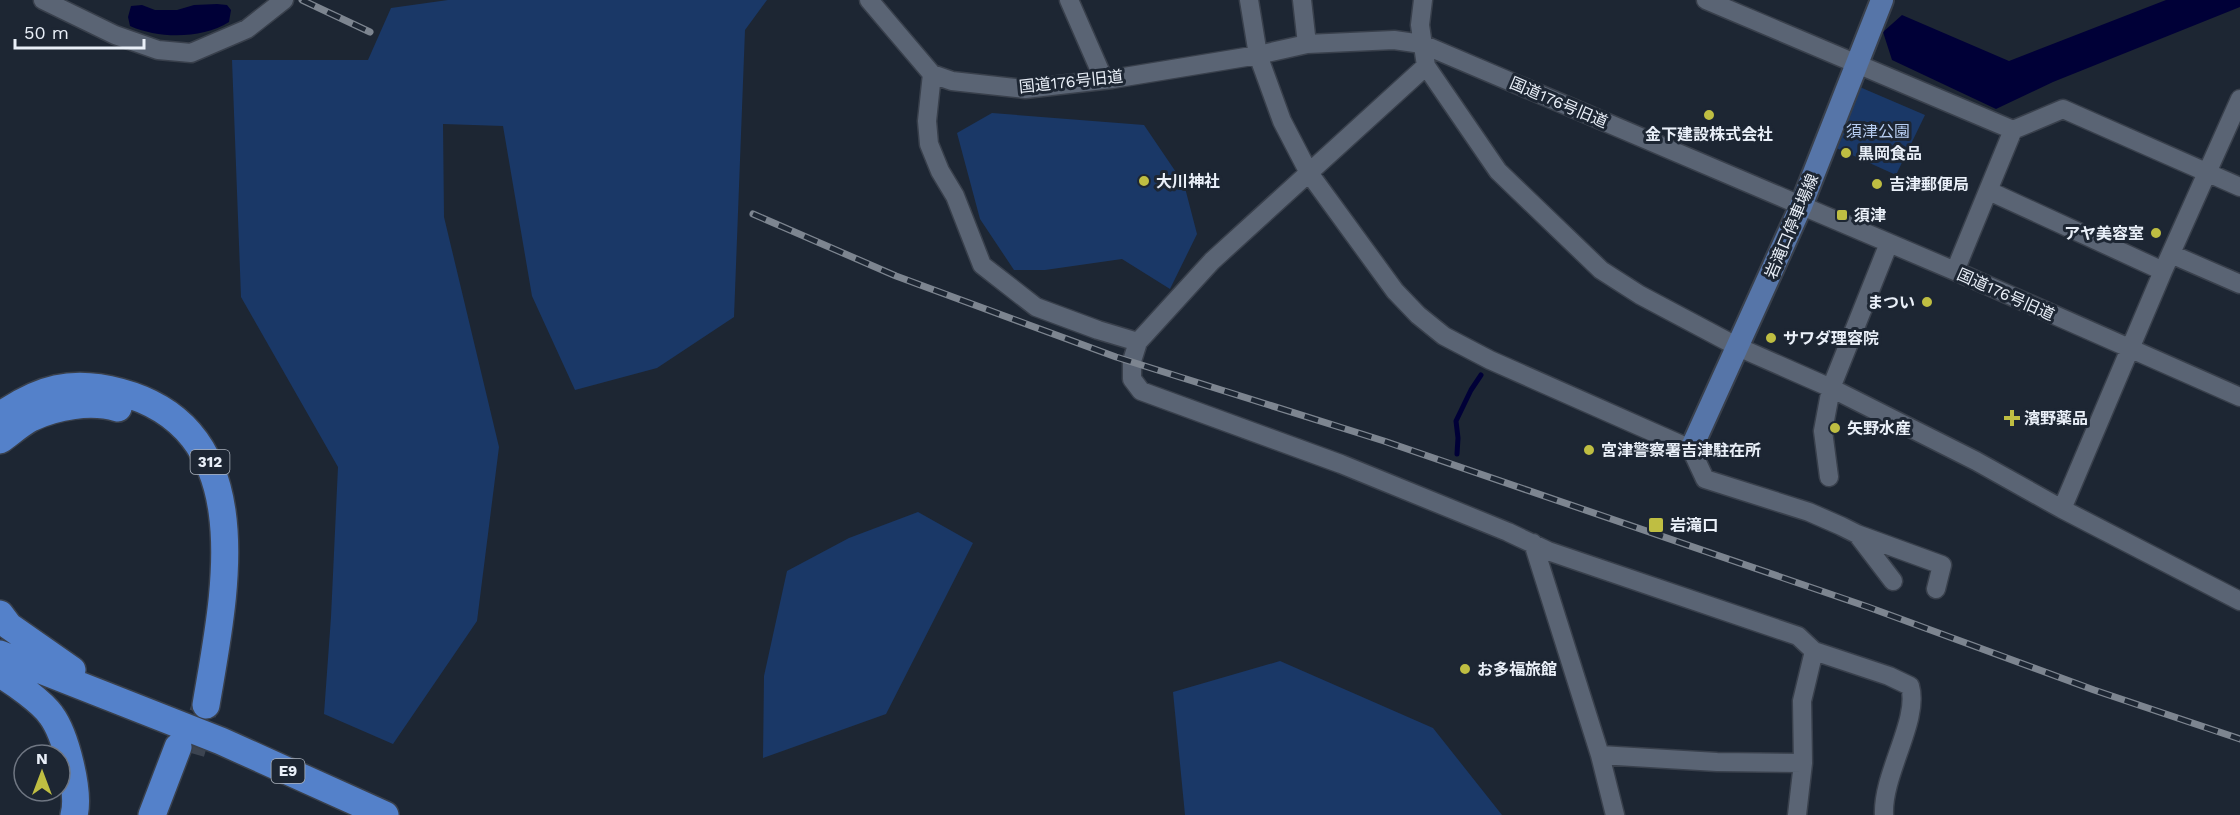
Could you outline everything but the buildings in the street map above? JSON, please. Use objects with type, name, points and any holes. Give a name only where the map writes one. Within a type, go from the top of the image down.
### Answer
[{"type":"highway","name":"312","points":[[0,416],[22,400],[51,389],[79,386],[110,389],[144,398],[184,425],[209,459],[219,489],[224,519],[225,572],[218,633],[199,703],[203,632],[210,571],[208,522],[200,480],[176,444],[145,416],[110,405],[71,405],[30,418],[0,440]]},
{"type":"highway","points":[[0,614],[9,626],[53,659],[132,706]]},
{"type":"highway","name":"E9","points":[[0,654],[132,706],[187,743],[221,741],[385,815]]},
{"type":"highway","points":[[0,674],[14,681],[52,716],[68,753],[77,804],[74,815]]},
{"type":"highway","points":[[152,815],[187,743]]},
{"type":"highway","points":[[170,815],[187,743]]},
{"type":"main road","name":"岩滝口停車場線","points":[[1691,449],[1801,206],[1882,0]]},
{"type":"street","points":[[43,0],[115,35],[158,50],[191,53],[248,29],[284,0]]},
{"type":"street","points":[[869,0],[932,74],[927,122],[929,144],[940,171],[955,196],[982,265],[1036,307],[1138,342]]},
{"type":"street","points":[[1069,0],[1104,80]]},
{"type":"street","points":[[1249,0],[1258,55],[1282,121],[1309,173],[1395,291],[1418,315],[1444,336],[1490,360],[1691,449],[1705,478],[1809,512],[1857,534],[1942,565],[1936,589]]},
{"type":"street","points":[[1302,0],[1307,44]]},
{"type":"street","points":[[1423,0],[1420,25],[1426,66],[1498,171],[1601,270],[1640,295],[1738,347],[1831,388],[1976,461],[2062,509],[2240,601]]},
{"type":"street","points":[[1706,0],[2013,130]]},
{"type":"street","name":"国道176号旧道","points":[[932,74],[952,81],[1025,89],[1104,80],[1258,55],[1307,44],[1394,40],[1422,44],[1955,271],[2240,397]]},
{"type":"street","points":[[1426,66],[1212,261],[1138,342],[1132,362],[1132,379],[1141,391],[1341,464],[1548,551],[1798,636],[1814,651],[1889,676],[1910,686],[1912,695],[1910,712],[1889,778],[1883,802],[1884,815]]},
{"type":"street","points":[[2062,509],[2163,271],[2240,99]]},
{"type":"street","points":[[1955,271],[2013,130],[2062,109],[2240,187]]},
{"type":"street","points":[[1989,191],[2163,271]]},
{"type":"street","points":[[1829,477],[1823,431],[1831,388],[1889,243]]},
{"type":"street","points":[[2171,254],[2240,284]]},
{"type":"street","points":[[1857,534],[1893,581]]},
{"type":"street","points":[[1533,543],[1600,755],[1615,815]]},
{"type":"street","points":[[1797,815],[1803,763],[1802,701],[1814,651]]},
{"type":"street","points":[[1600,755],[1717,762],[1803,763]]},
{"type":"green space","points":[[448,0],[767,0],[745,30],[734,317],[657,368],[575,390],[532,296],[503,126],[443,124],[444,217],[499,447],[477,621],[393,744],[324,714],[338,467],[241,297],[232,60],[368,60],[391,8]]},
{"type":"green space","name":"須津公園","points":[[1855,85],[1925,115],[1896,175],[1832,146]]},
{"type":"green space","points":[[992,113],[1144,125],[1184,184],[1197,234],[1170,289],[1122,259],[1045,270],[1014,270],[980,219],[957,133]]},
{"type":"green space","points":[[918,512],[973,543],[886,714],[763,758],[764,676],[787,571],[849,538]]},
{"type":"green space","points":[[1280,661],[1433,728],[1502,815],[1185,815],[1173,692]]},
{"type":"shaded area","points":[[2166,0],[2240,0],[2240,7],[2053,82],[1996,109],[1892,60],[1883,32],[1902,15],[2009,61]]},
{"type":"shaded area","points":[[142,5],[155,10],[177,10],[194,5],[227,5],[231,10],[229,22],[206,32],[193,34],[167,35],[141,30],[130,26],[128,17],[131,6]]},
{"type":"waterway","points":[[1457,454],[1456,421],[1481,375]]},
{"type":"tunnel","points":[[191,753],[204,709]]},
{"type":"railway","points":[[302,0],[370,32]]},
{"type":"railway","points":[[753,214],[896,276],[1116,357],[1384,441],[1868,607],[2094,690],[2240,739]]},
{"type":"place","name":"金下建設株式会社","points":[[1709,115]]},
{"type":"place","name":"黒岡食品","points":[[1846,153]]},
{"type":"place","name":"大川神社","points":[[1144,181]]},
{"type":"place","name":"吉津郵便局","points":[[1877,184]]},
{"type":"place","name":"須津","points":[[1842,215]]},
{"type":"place","name":"アヤ美容室","points":[[2156,233]]},
{"type":"place","name":"まつい","points":[[1927,302]]},
{"type":"place","name":"サワダ理容院","points":[[1771,338]]},
{"type":"place","name":"濱野薬品","points":[[2012,418]]},
{"type":"place","name":"矢野水産","points":[[1835,428]]},
{"type":"place","name":"宮津警察署吉津駐在所","points":[[1589,450]]},
{"type":"place","name":"岩滝口","points":[[1656,525]]},
{"type":"place","name":"お多福旅館","points":[[1465,669]]}]
